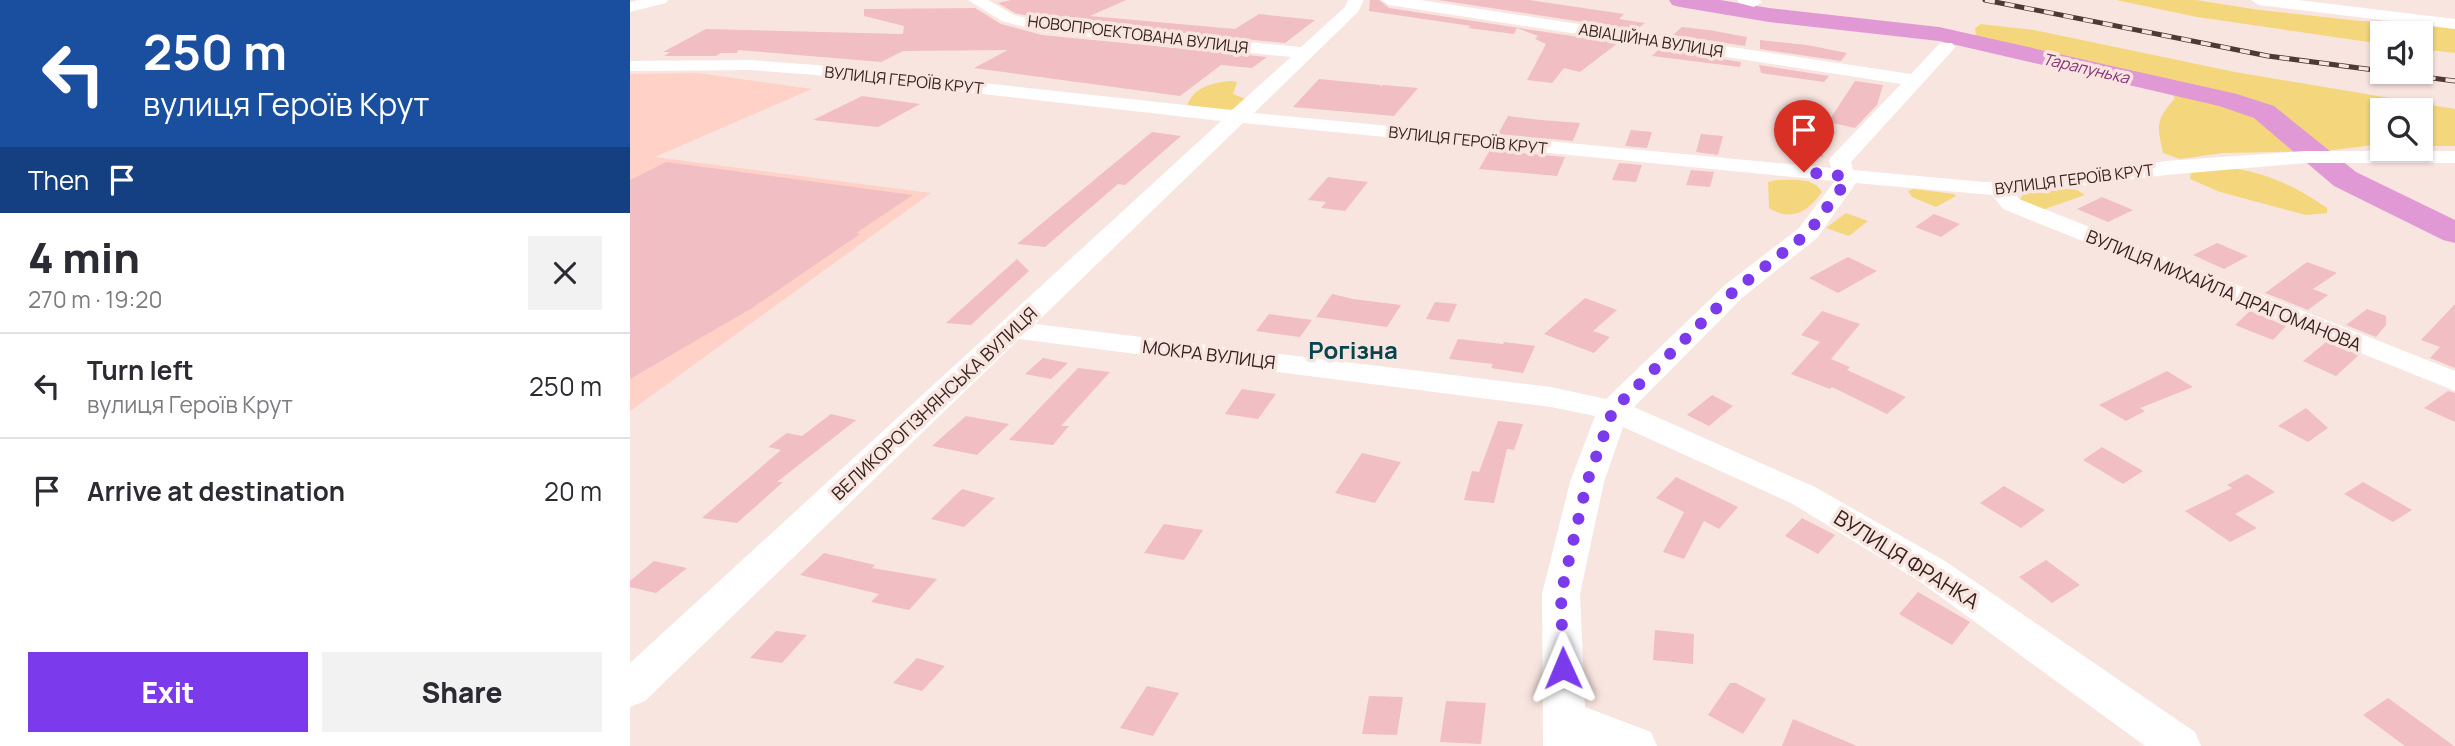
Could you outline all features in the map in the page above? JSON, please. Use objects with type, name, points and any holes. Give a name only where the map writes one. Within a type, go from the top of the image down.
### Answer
[{"type":"street","points":[[630,7],[660,0]]},
{"type":"street","name":"НОВОПРОЕКТОВАНА ВУЛИЦЯ","points":[[976,0],[1008,18],[1042,27],[1305,53]]},
{"type":"street","name":"ВЕЛИКОРОГІЗНЯНСЬКА ВУЛИЦЯ","points":[[630,689],[1352,9],[1356,0]]},
{"type":"street","name":"АВІАЦІЙНА ВУЛИЦЯ","points":[[1389,0],[1913,80]]},
{"type":"street","points":[[2259,0],[2455,24]]},
{"type":"street","points":[[1635,746],[1564,732],[1561,594],[1587,482],[1613,410],[1734,291],[1808,233],[1846,182],[1840,161],[1946,47]]},
{"type":"street","name":"ВУЛИЦЯ ГЕРОЇВ КРУТ","points":[[630,66],[750,65],[816,70],[1238,117],[2000,190],[2166,168],[2332,155],[2455,158]]},
{"type":"street","name":"ВУЛИЦЯ МИХАЙЛА ДРАГОМАНОВА","points":[[2000,190],[2011,204],[2455,382]]},
{"type":"street","name":"МОКРА ВУЛИЦЯ","points":[[1013,330],[1551,397],[1613,410]]},
{"type":"street","name":"ВУЛИЦЯ ФРАНКА","points":[[1613,410],[1803,495],[1932,571],[2179,746]]},
{"type":"shaded area","points":[[2116,0],[2196,0],[2260,10],[2370,21],[2370,42],[2197,17]]},
{"type":"shaded area","points":[[1981,24],[2034,30],[2235,72],[2390,98],[2370,98],[2370,145],[2325,151],[2223,153],[2180,159],[2163,153],[2160,136],[2159,124],[2175,98],[2173,95],[2010,54],[1962,45],[1976,36],[1975,28]]},
{"type":"shaded area","points":[[2433,26],[2455,29],[2455,53],[2433,50]]},
{"type":"shaded area","points":[[698,73],[812,89],[655,157],[931,193],[630,411],[630,74]]},
{"type":"shaded area","points":[[1231,81],[1237,82],[1233,94],[1246,99],[1240,105],[1226,111],[1187,107],[1189,100],[1198,91]]},
{"type":"shaded area","points":[[2433,105],[2455,109],[2455,146],[2433,146]]},
{"type":"shaded area","points":[[2225,167],[2253,172],[2291,186],[2327,208],[2327,213],[2306,215],[2220,192],[2190,179],[2191,171]]},
{"type":"shaded area","points":[[1768,182],[1808,182],[1822,192],[1805,210],[1792,214],[1777,212],[1769,208]]},
{"type":"shaded area","points":[[2061,188],[2077,190],[2085,195],[2042,210],[2020,200],[2023,194]]},
{"type":"shaded area","points":[[1914,189],[1956,196],[1936,207],[1912,197],[1908,191]]},
{"type":"shaded area","points":[[1846,213],[1868,221],[1849,236],[1826,228]]},
{"type":"building","points":[[1011,0],[1126,0],[1090,16],[1235,29],[1259,14],[1315,20],[1285,43],[1042,19],[1015,13],[998,3]]},
{"type":"building","points":[[1370,0],[1379,0],[1389,8],[1618,43],[1580,72],[1564,68],[1552,83],[1527,80],[1546,44],[1535,39],[1538,36],[1517,28],[1514,34],[1369,11]]},
{"type":"building","points":[[1438,0],[1529,0],[1624,14],[1619,19],[1645,23],[1636,30]]},
{"type":"building","points":[[975,8],[1001,24],[1042,35],[1267,57],[1252,68],[1221,65],[1180,96],[974,68],[1008,50],[903,51],[881,62],[738,50],[737,53],[721,53],[716,56],[664,56],[670,52],[663,52],[706,29],[903,34],[904,26],[864,16],[864,9]]},
{"type":"building","points":[[1682,27],[1747,37],[1745,46],[1673,35]]},
{"type":"building","points":[[1760,40],[1847,53],[1841,61],[1760,49]]},
{"type":"building","points":[[1659,49],[1741,62],[1740,67],[1652,56]]},
{"type":"building","points":[[1759,65],[1829,76],[1824,82],[1761,73]]},
{"type":"building","points":[[1319,79],[1381,85],[1380,87],[1418,88],[1394,116],[1293,107]]},
{"type":"building","points":[[1855,81],[1883,85],[1877,105],[1855,128],[1828,122]]},
{"type":"building","points":[[862,96],[920,104],[878,127],[813,120]]},
{"type":"building","points":[[1508,116],[1580,123],[1573,141],[1498,134]]},
{"type":"building","points":[[1814,128],[1836,132],[1822,149],[1823,157],[1791,154]]},
{"type":"building","points":[[1631,130],[1652,132],[1647,148],[1625,146]]},
{"type":"building","points":[[1152,132],[1181,136],[1125,185],[1118,184],[1045,247],[1017,244]]},
{"type":"building","points":[[1701,134],[1723,136],[1718,155],[1696,152]]},
{"type":"building","points":[[1490,150],[1565,157],[1557,176],[1479,169]]},
{"type":"building","points":[[666,162],[913,195],[752,308],[630,379],[630,180]]},
{"type":"building","points":[[1619,163],[1642,165],[1636,182],[1612,180]]},
{"type":"building","points":[[1691,170],[1714,172],[1710,187],[1686,185]]},
{"type":"building","points":[[1328,177],[1368,182],[1345,211],[1321,208],[1326,202],[1308,200]]},
{"type":"building","points":[[2102,197],[2133,210],[2108,222],[2077,209]]},
{"type":"building","points":[[1934,214],[1960,224],[1941,237],[1915,227]]},
{"type":"building","points":[[2217,243],[2248,256],[2224,269],[2193,255]]},
{"type":"building","points":[[1848,257],[1877,271],[1838,293],[1809,278]]},
{"type":"building","points":[[1017,259],[1029,271],[971,325],[946,323]]},
{"type":"building","points":[[2307,262],[2337,273],[2313,289],[2328,295],[2308,310],[2265,293]]},
{"type":"building","points":[[1332,294],[1401,305],[1387,327],[1316,317]]},
{"type":"building","points":[[1585,298],[1617,310],[1593,331],[1610,337],[1594,353],[1544,334]]},
{"type":"building","points":[[1435,302],[1457,304],[1449,322],[1426,319]]},
{"type":"building","points":[[2455,304],[2455,368],[2430,358],[2440,347],[2421,340]]},
{"type":"building","points":[[2367,309],[2386,316],[2386,325],[2376,337],[2346,325]]},
{"type":"building","points":[[1822,311],[1860,324],[1831,359],[1850,367],[1847,370],[1906,397],[1887,414],[1832,387],[1830,389],[1791,374],[1820,342],[1801,335]]},
{"type":"building","points":[[2250,311],[2286,326],[2273,340],[2235,325]]},
{"type":"building","points":[[1269,314],[1312,320],[1300,337],[1256,331]]},
{"type":"building","points":[[1458,339],[1535,346],[1523,373],[1491,368],[1493,364],[1449,359]]},
{"type":"building","points":[[2326,342],[2359,355],[2336,376],[2303,361]]},
{"type":"building","points":[[1043,358],[1068,363],[1051,379],[1025,374]]},
{"type":"building","points":[[1078,368],[1110,372],[1061,426],[1069,426],[1053,445],[1009,440]]},
{"type":"building","points":[[2167,371],[2193,387],[2140,408],[2145,411],[2126,421],[2099,405]]},
{"type":"building","points":[[1242,389],[1276,394],[1258,419],[1225,414]]},
{"type":"building","points":[[2448,391],[2455,393],[2455,422],[2424,408]]},
{"type":"building","points":[[1712,395],[1733,406],[1709,426],[1687,415]]},
{"type":"building","points":[[2306,408],[2328,428],[2308,442],[2278,426]]},
{"type":"building","points":[[831,414],[856,420],[777,482],[783,482],[737,523],[702,518],[781,450],[768,447],[787,433],[802,436]]},
{"type":"building","points":[[966,416],[1009,424],[977,455],[932,446]]},
{"type":"building","points":[[1498,421],[1523,424],[1514,450],[1507,449],[1494,503],[1464,500],[1472,471],[1479,472]]},
{"type":"building","points":[[2102,447],[2143,471],[2123,484],[2083,460]]},
{"type":"building","points":[[1362,453],[1401,462],[1375,503],[1335,493]]},
{"type":"building","points":[[2247,474],[2275,492],[2235,514],[2257,528],[2230,542],[2185,511],[2232,488],[2227,485]]},
{"type":"building","points":[[1676,477],[1738,507],[1719,529],[1704,521],[1684,559],[1663,552],[1684,512],[1656,498]]},
{"type":"building","points":[[2363,482],[2412,510],[2393,522],[2344,494]]},
{"type":"building","points":[[2004,486],[2045,510],[2021,528],[1980,503]]},
{"type":"building","points":[[962,489],[995,498],[964,527],[931,519]]},
{"type":"building","points":[[1802,518],[1835,535],[1818,554],[1785,536]]},
{"type":"building","points":[[1164,524],[1203,530],[1184,560],[1144,553]]},
{"type":"building","points":[[824,553],[875,565],[872,568],[937,579],[909,610],[871,602],[879,594],[800,575]]},
{"type":"building","points":[[2046,560],[2080,585],[2052,603],[2019,577]]},
{"type":"building","points":[[654,561],[687,568],[656,593],[630,587],[630,581]]},
{"type":"building","points":[[1918,592],[1970,622],[1952,645],[1899,614]]},
{"type":"building","points":[[1655,630],[1694,634],[1693,664],[1653,660]]},
{"type":"building","points":[[776,631],[807,635],[782,663],[750,658]]},
{"type":"building","points":[[917,658],[945,666],[922,691],[893,683]]},
{"type":"building","points":[[1730,683],[1736,683],[1766,699],[1743,734],[1708,715]]},
{"type":"building","points":[[1147,686],[1179,693],[1153,736],[1120,728]]},
{"type":"building","points":[[1369,696],[1403,697],[1397,735],[1362,734]]},
{"type":"building","points":[[2388,698],[2454,746],[2405,746],[2363,715]]},
{"type":"building","points":[[1446,701],[1486,703],[1481,744],[1440,742]]},
{"type":"building","points":[[1793,719],[1857,746],[1782,746]]},
{"type":"waterway","name":"Тарапунька","points":[[1680,0],[1769,15],[1939,34],[2227,100],[2264,112],[2345,179],[2455,233]]},
{"type":"railway","points":[[1985,0],[2268,56],[2370,69]]},
{"type":"railway","points":[[2433,78],[2455,81]]},
{"type":"district","name":"Рогізна","points":[[1353,349]]},
{"type":"route","points":[[1563,668],[1561,594],[1587,482],[1613,410],[1734,291],[1808,233],[1846,182],[1843,176],[1804,172]]}]
